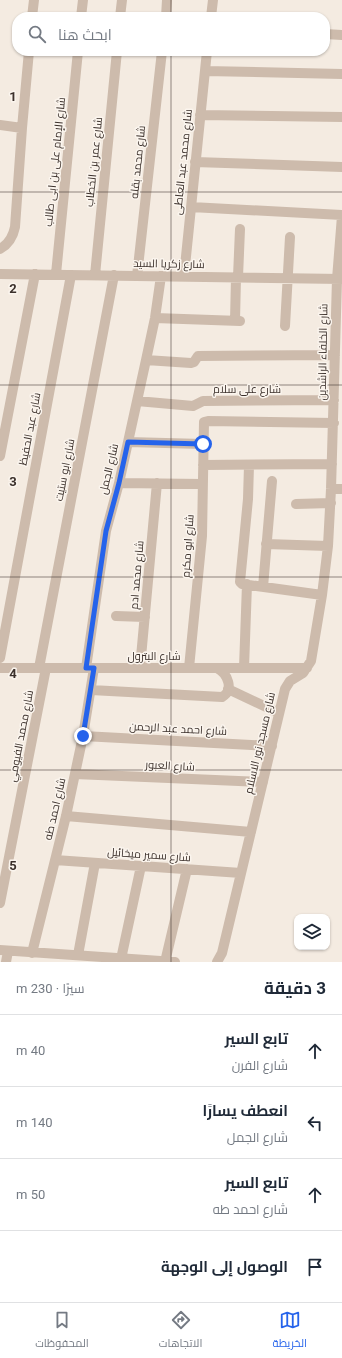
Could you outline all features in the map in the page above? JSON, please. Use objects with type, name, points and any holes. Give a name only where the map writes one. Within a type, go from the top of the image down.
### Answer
[{"type":"street","points":[[33,12],[34,0]]},
{"type":"street","points":[[82,12],[83,0]]},
{"type":"street","points":[[121,12],[122,0]]},
{"type":"street","points":[[166,12],[167,0]]},
{"type":"street","points":[[212,12],[213,0]]},
{"type":"street","points":[[330,34],[342,35]]},
{"type":"street","points":[[0,249],[10,240],[15,227],[29,56]]},
{"type":"street","name":"شارع الإمام على بن ابى طالب","points":[[56,274],[78,56]]},
{"type":"street","name":"شارع عمر بن الخطاب","points":[[95,275],[117,56]]},
{"type":"street","name":"شارع محمد بقله","points":[[137,276],[161,56]]},
{"type":"street","name":"شارع محمد عبد العاطى","points":[[184,276],[206,56]]},
{"type":"street","points":[[205,71],[342,74]]},
{"type":"street","points":[[200,115],[342,117]]},
{"type":"street","points":[[0,125],[22,128]]},
{"type":"street","points":[[195,162],[342,167]]},
{"type":"street","points":[[191,207],[342,215]]},
{"type":"street","name":"شارع الخلفاء الراشدين","points":[[331,489],[342,215]]},
{"type":"street","points":[[155,318],[238,321],[237,277],[240,229]]},
{"type":"street","points":[[285,326],[290,237]]},
{"type":"street","name":"شارع زكريا السيد","points":[[0,274],[340,279]]},
{"type":"street","points":[[0,456],[35,274]]},
{"type":"street","name":"شارع عبد الحفيظ","points":[[0,658],[71,275]]},
{"type":"street","name":"شارع ابو ستيت","points":[[43,668],[114,275]]},
{"type":"street","name":"شارع الجمل","points":[[90,668],[106,531],[119,483],[146,360],[155,318],[161,276]]},
{"type":"street","points":[[146,360],[191,363],[194,362],[198,356],[337,358]]},
{"type":"street","name":"شارع على سلام","points":[[137,401],[193,406],[203,401],[334,400]]},
{"type":"street","name":"شارع ابو مكرم","points":[[189,668],[202,536],[204,422],[334,423]]},
{"type":"street","points":[[128,442],[203,444]]},
{"type":"street","points":[[203,465],[332,464]]},
{"type":"street","points":[[249,465],[248,499],[240,581],[245,584],[322,595]]},
{"type":"street","points":[[263,587],[272,482]]},
{"type":"street","points":[[119,483],[203,484]]},
{"type":"street","name":"شارع محمد ادم","points":[[140,668],[157,483]]},
{"type":"street","points":[[307,668],[311,661],[322,595],[328,546],[331,489],[342,489]]},
{"type":"street","points":[[296,504],[331,503]]},
{"type":"street","points":[[266,544],[328,546]]},
{"type":"street","points":[[244,668],[245,584]]},
{"type":"street","points":[[116,616],[145,617]]},
{"type":"street","name":"شارع البترول","points":[[0,668],[307,668]]},
{"type":"street","name":"شارع محمد الفيومي","points":[[0,903],[43,668]]},
{"type":"street","name":"شارع احمد طه","points":[[32,953],[66,816],[83,736],[91,690],[90,668]]},
{"type":"street","points":[[91,690],[222,697],[228,689],[228,678],[221,670],[216,668]]},
{"type":"street","name":"شارع مسجد نور الاسلام","points":[[217,962],[222,953],[287,685],[290,681],[303,673],[307,668]]},
{"type":"street","points":[[228,689],[280,713]]},
{"type":"street","name":"شارع احمد عبد الرحمن","points":[[83,736],[272,746]]},
{"type":"street","name":"شارع العبور","points":[[75,774],[263,782]]},
{"type":"street","points":[[66,816],[251,832]]},
{"type":"street","name":"شارع سمير ميخائيل","points":[[55,860],[241,873]]},
{"type":"street","points":[[78,955],[95,863]]},
{"type":"street","points":[[116,960],[141,866]]},
{"type":"street","points":[[6,962],[4,951],[32,953],[61,958],[78,955],[116,960],[168,962],[187,869]]},
{"type":"route","points":[[83,736],[94,668],[86,668],[106,531],[128,442],[203,444]]}]
